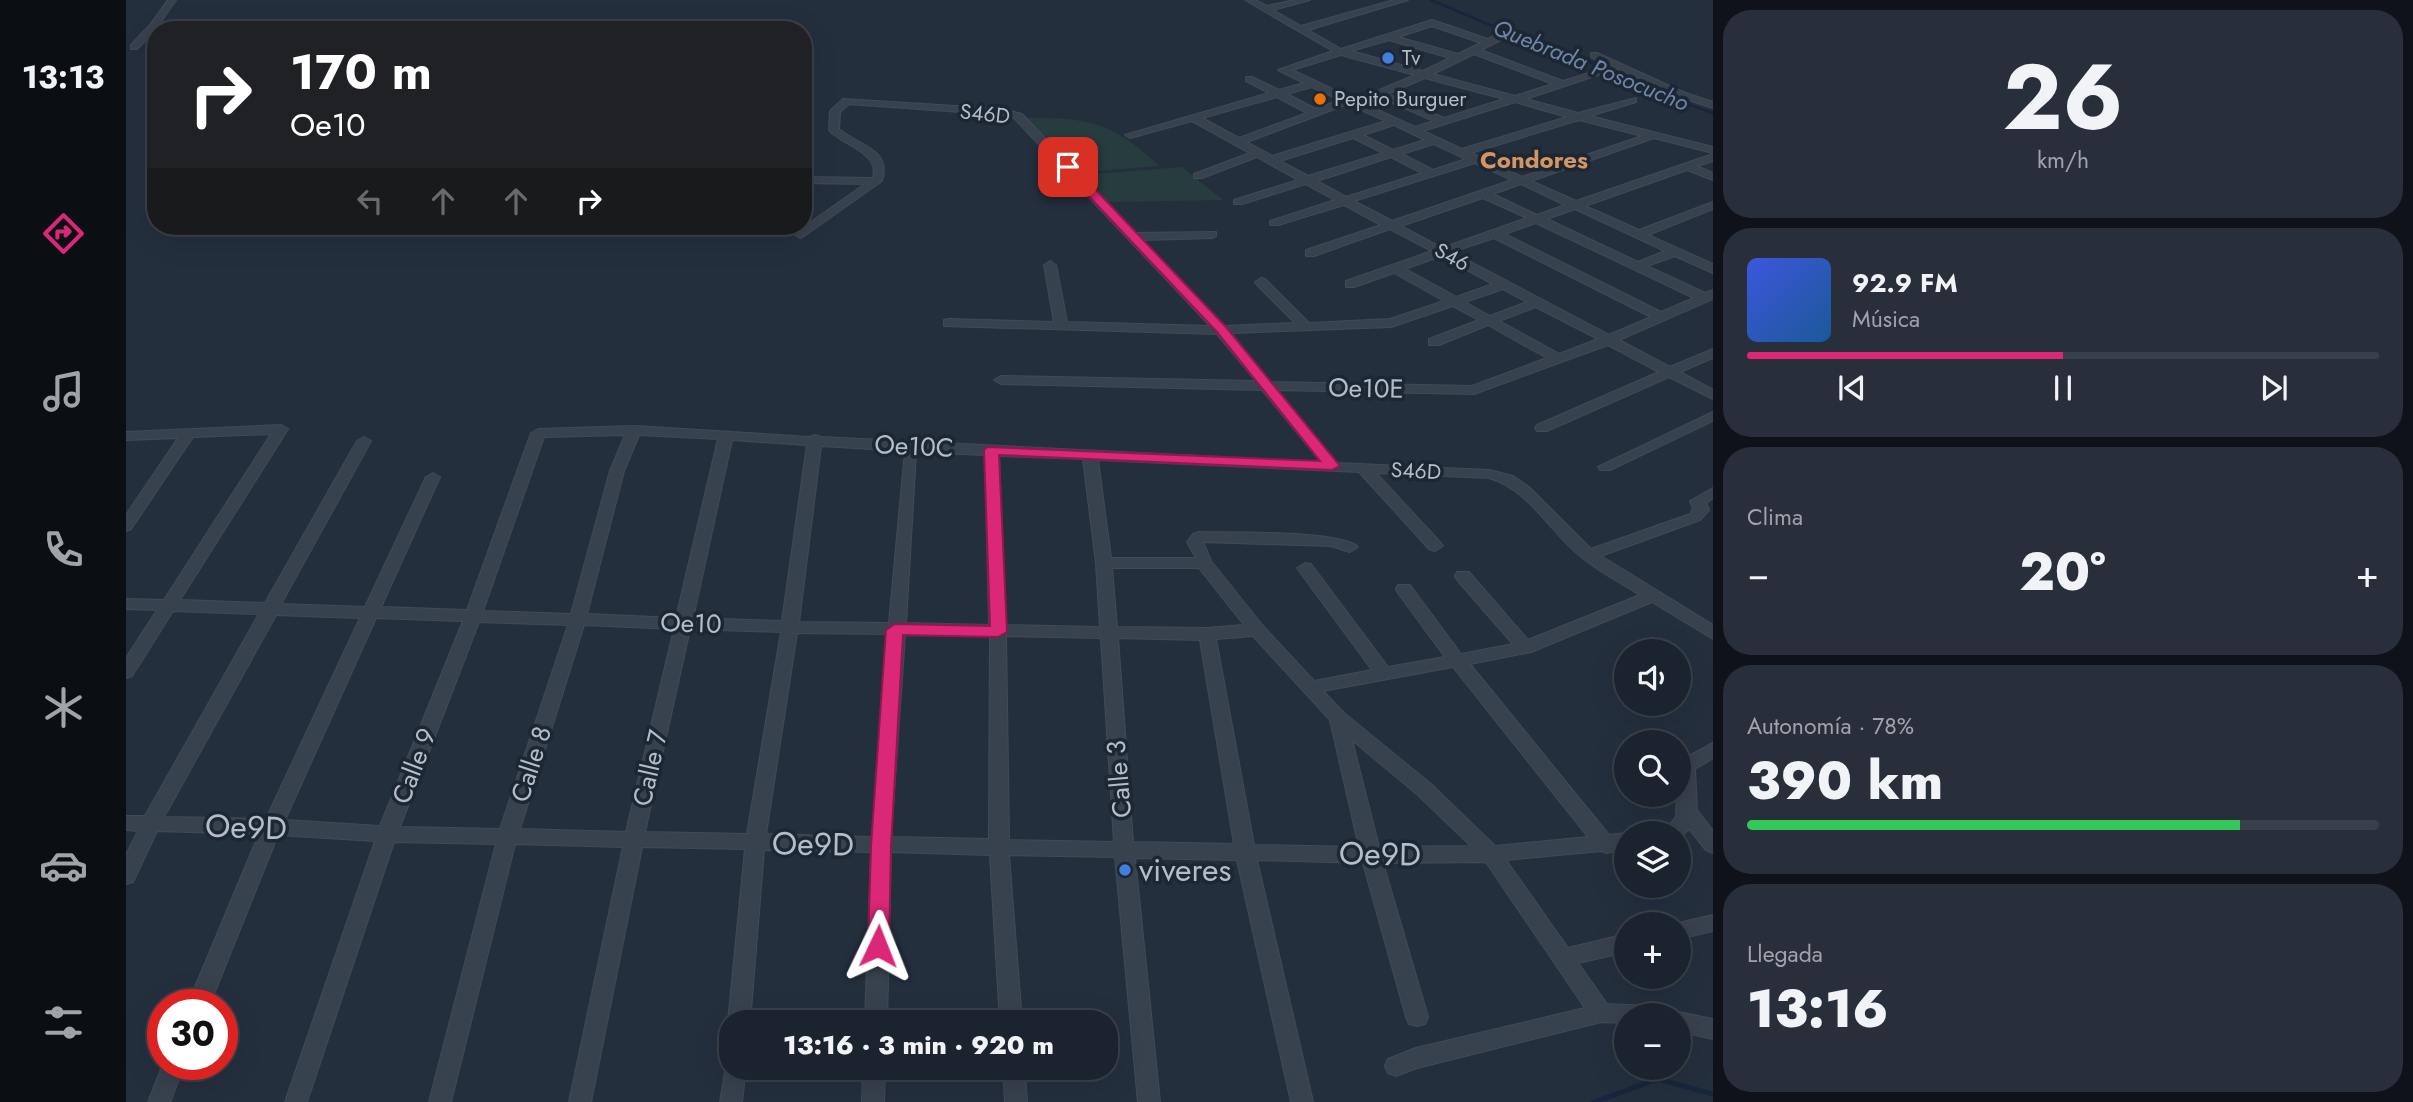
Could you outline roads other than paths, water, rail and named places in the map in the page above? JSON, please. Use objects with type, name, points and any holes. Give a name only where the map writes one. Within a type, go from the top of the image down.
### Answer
[{"type":"street","points":[[157,21],[172,0]]},
{"type":"street","points":[[1249,0],[1339,51],[1580,117],[1713,150]]},
{"type":"street","points":[[1267,9],[1306,0]]},
{"type":"street","points":[[1300,29],[1404,0]]},
{"type":"street","points":[[1488,42],[1432,23],[1283,70],[1713,269]]},
{"type":"street","points":[[134,47],[147,33]]},
{"type":"street","points":[[1238,142],[1317,113],[1380,94],[1506,34]]},
{"type":"street","points":[[1387,36],[1457,57]]},
{"type":"street","points":[[1473,50],[1561,84]]},
{"type":"street","points":[[1594,55],[1680,94],[1713,105]]},
{"type":"street","points":[[1416,130],[1599,73]]},
{"type":"street","points":[[1249,79],[1317,113]]},
{"type":"street","points":[[1130,135],[1313,84]]},
{"type":"street","points":[[1380,94],[1445,122]]},
{"type":"street","points":[[1464,152],[1632,100]]},
{"type":"street","name":"S46D","points":[[877,181],[881,172],[880,161],[872,153],[842,138],[834,128],[835,111],[847,102],[1011,113],[1018,116],[1221,330],[1332,466],[1489,474],[1508,479],[1524,490],[1588,555]]},
{"type":"street","name":"S46","points":[[1194,117],[1345,201],[1713,394]]},
{"type":"street","points":[[1271,160],[1397,121]]},
{"type":"street","points":[[1354,134],[1431,173]]},
{"type":"street","points":[[1310,253],[1654,135]]},
{"type":"street","points":[[1238,202],[1435,140]]},
{"type":"street","points":[[1198,176],[1258,153]]},
{"type":"street","points":[[1350,285],[1713,157]]},
{"type":"street","points":[[1274,223],[1477,159]]},
{"type":"street","points":[[1689,167],[1713,177]]},
{"type":"street","points":[[812,180],[877,181]]},
{"type":"street","points":[[812,226],[877,181]]},
{"type":"street","points":[[1482,193],[1637,266],[1709,296]]},
{"type":"street","points":[[1640,234],[1713,205]]},
{"type":"street","points":[[1494,233],[1661,317]]},
{"type":"street","points":[[1134,237],[1212,234]]},
{"type":"street","points":[[1637,266],[1675,252]]},
{"type":"street","points":[[1699,263],[1713,257]]},
{"type":"street","points":[[1050,265],[1061,327]]},
{"type":"street","points":[[1395,269],[1558,359]]},
{"type":"street","points":[[1261,282],[1305,326]]},
{"type":"street","points":[[948,323],[1221,330],[1391,323],[1503,285]]},
{"type":"street","name":"Oe10E","points":[[1001,380],[1474,390],[1608,340],[1709,296]]},
{"type":"street","points":[[1434,342],[1537,302]]},
{"type":"street","points":[[1542,428],[1713,353]]},
{"type":"street","points":[[1605,467],[1713,416]]},
{"type":"street","points":[[126,436],[281,429],[126,672]]},
{"type":"street","name":"Oe10C","points":[[538,433],[634,430],[1090,456],[1332,466]]},
{"type":"street","name":"Calle 8","points":[[440,1102],[508,835],[578,619],[617,471],[634,430]]},
{"type":"street","points":[[126,526],[189,432]]},
{"type":"street","name":"Calle 9","points":[[296,1102],[387,834],[473,615],[538,433]]},
{"type":"street","name":"Calle 7","points":[[580,1102],[634,839],[726,436]]},
{"type":"street","points":[[740,1010],[755,843],[790,627],[815,439]]},
{"type":"street","points":[[126,876],[150,825],[364,442]]},
{"type":"street","points":[[992,450],[998,632],[999,848],[1010,1010]]},
{"type":"street","points":[[876,1010],[881,846],[909,454]]},
{"type":"street","name":"Calle 3","points":[[1090,456],[1104,563],[1124,850],[1149,1102]]},
{"type":"street","points":[[1363,468],[1435,546]]},
{"type":"street","points":[[205,989],[272,827],[433,477]]},
{"type":"street","points":[[1588,555],[1707,512],[1698,501],[1713,492]]},
{"type":"street","points":[[1350,547],[1332,541],[1199,537],[1195,542],[1203,556],[1203,562],[1256,630],[1312,687],[1338,718],[1425,790],[1491,854],[1560,958],[1601,1013]]},
{"type":"street","points":[[1588,555],[1713,633]]},
{"type":"street","points":[[1104,563],[1203,562]]},
{"type":"street","points":[[1305,568],[1383,673]]},
{"type":"street","points":[[1463,576],[1525,648]]},
{"type":"street","points":[[1404,589],[1457,660],[1606,845]]},
{"type":"street","points":[[1312,687],[1525,648],[1652,596]]},
{"type":"street","name":"Oe10","points":[[126,604],[895,630],[1107,634],[1207,634],[1256,630]]},
{"type":"street","points":[[1207,634],[1245,850],[1302,1102]]},
{"type":"street","points":[[1338,718],[1371,855],[1417,1017]]},
{"type":"street","points":[[1685,821],[1688,813],[1686,765],[1713,750]]},
{"type":"street","points":[[1688,813],[1713,845]]},
{"type":"street","name":"Oe9D","points":[[126,823],[272,827],[387,834],[881,846],[1245,850],[1371,855],[1491,854],[1614,843]]},
{"type":"street","points":[[1691,928],[1713,923]]},
{"type":"street","points":[[1560,958],[1614,946]]},
{"type":"street","points":[[1396,1066],[1416,1058],[1601,1013],[1614,1014]]},
{"type":"street","points":[[1691,1024],[1713,1029]]},
{"type":"street","points":[[159,1102],[168,1080]]},
{"type":"street","points":[[732,1102],[734,1080]]},
{"type":"street","points":[[873,1102],[874,1080]]},
{"type":"street","points":[[1015,1080],[1016,1102]]},
{"type":"waterway","name":"Quebrada Posocucho","points":[[1431,0],[1511,34],[1556,46],[1651,91],[1713,113]]},
{"type":"waterway","points":[[1594,1102],[1658,1079],[1713,1094]]},
{"type":"place","name":"Tv","points":[[1388,58]]},
{"type":"place","name":"Pepito Burguer","points":[[1320,99]]},
{"type":"place","name":"viveres","points":[[1125,870]]},
{"type":"district","name":"Condores","points":[[1534,159]]}]
